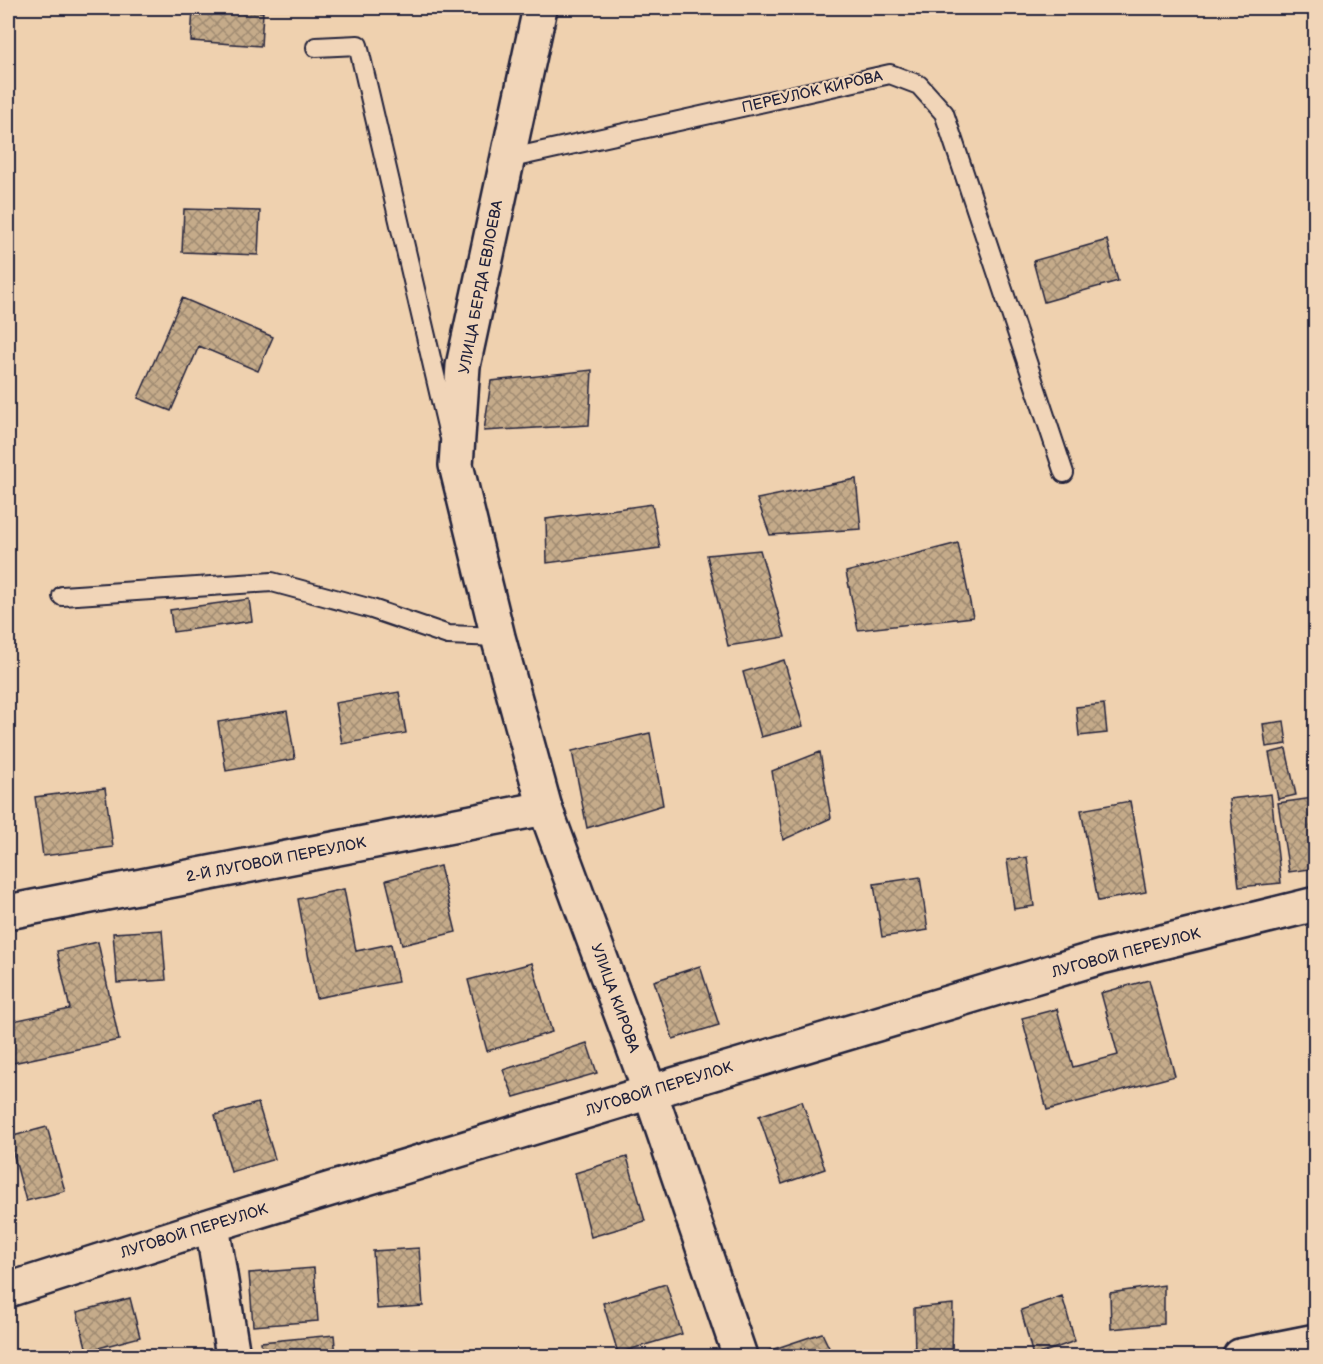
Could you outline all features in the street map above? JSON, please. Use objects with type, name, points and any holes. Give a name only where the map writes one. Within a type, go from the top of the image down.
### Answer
[{"type":"street","name":"УЛИЦА БЕРДА ЕВЛОЕВА","points":[[498,636],[456,465],[464,366],[540,8]]},
{"type":"street","name":"УЛИЦА КИРОВА","points":[[498,636],[544,808],[650,1092],[740,1356]]},
{"type":"street","name":"2-Й ЛУГОВОЙ ПЕРЕУЛОК","points":[[8,912],[544,808]]},
{"type":"street","name":"ЛУГОВОЙ ПЕРЕУЛОК","points":[[8,1290],[212,1225],[1101,957],[1316,904]]},
{"type":"street","points":[[212,1225],[232,1356]]},
{"type":"street","points":[[1240,1356],[1316,1341]]},
{"type":"lane","points":[[316,47],[358,45],[456,465]]},
{"type":"lane","name":"ПЕРЕУЛОК КИРОВА","points":[[507,159],[890,74],[919,85],[944,113],[1064,473]]},
{"type":"lane","points":[[62,596],[272,582],[372,609],[448,634],[498,636]]},
{"type":"building","points":[[193,8],[263,12],[261,46],[191,41]]},
{"type":"building","points":[[184,209],[260,211],[258,255],[182,252]]},
{"type":"building","points":[[1107,240],[1118,281],[1044,302],[1033,261]]},
{"type":"building","points":[[182,298],[273,337],[258,371],[199,346],[171,411],[138,398]]},
{"type":"building","points":[[592,370],[589,425],[484,431],[491,381]]},
{"type":"building","points":[[856,479],[861,529],[770,535],[757,499]]},
{"type":"building","points":[[652,504],[660,548],[547,563],[546,519]]},
{"type":"building","points":[[958,543],[973,617],[858,630],[846,572]]},
{"type":"building","points":[[760,550],[785,637],[728,646],[707,555]]},
{"type":"building","points":[[249,599],[252,621],[173,632],[170,610]]},
{"type":"building","points":[[784,660],[803,726],[761,737],[743,672]]},
{"type":"building","points":[[399,692],[406,733],[342,744],[335,703]]},
{"type":"building","points":[[1104,704],[1107,733],[1079,736],[1076,707]]},
{"type":"building","points":[[287,711],[295,759],[226,771],[218,722]]},
{"type":"building","points":[[1284,721],[1287,744],[1266,747],[1263,724]]},
{"type":"building","points":[[650,733],[663,805],[587,828],[572,751]]},
{"type":"building","points":[[1286,749],[1296,795],[1278,799],[1269,753]]},
{"type":"building","points":[[820,752],[831,818],[783,840],[772,771]]},
{"type":"building","points":[[105,788],[113,847],[43,856],[35,797]]},
{"type":"building","points":[[1271,794],[1281,883],[1239,887],[1229,799]]},
{"type":"building","points":[[1313,798],[1316,816],[1316,868],[1289,872],[1278,803]]},
{"type":"building","points":[[1130,801],[1146,892],[1098,901],[1081,810]]},
{"type":"building","points":[[1027,857],[1034,906],[1014,909],[1007,860]]},
{"type":"building","points":[[440,866],[456,932],[402,945],[386,880]]},
{"type":"building","points":[[920,877],[928,930],[882,937],[874,884]]},
{"type":"building","points":[[344,889],[356,951],[391,944],[398,982],[316,998],[298,899]]},
{"type":"building","points":[[162,930],[166,980],[117,983],[113,933]]},
{"type":"building","points":[[98,942],[119,1040],[8,1064],[8,1022],[70,1009],[57,951]]},
{"type":"building","points":[[532,963],[552,1032],[487,1051],[468,980]]},
{"type":"building","points":[[700,966],[719,1025],[673,1039],[654,981]]},
{"type":"building","points":[[1149,980],[1175,1076],[1047,1110],[1022,1018],[1057,1009],[1073,1067],[1118,1055],[1101,993]]},
{"type":"building","points":[[587,1043],[597,1073],[514,1097],[503,1070]]},
{"type":"building","points":[[802,1101],[825,1169],[782,1184],[759,1116]]},
{"type":"building","points":[[258,1103],[275,1159],[231,1172],[215,1115]]},
{"type":"building","points":[[47,1127],[65,1191],[26,1201],[9,1137]]},
{"type":"building","points":[[627,1157],[645,1221],[591,1237],[575,1173]]},
{"type":"building","points":[[419,1248],[423,1306],[377,1309],[373,1251]]},
{"type":"building","points":[[314,1268],[318,1321],[253,1326],[249,1273]]},
{"type":"building","points":[[666,1284],[682,1334],[618,1353],[603,1303]]},
{"type":"building","points":[[1164,1285],[1164,1324],[1111,1329],[1110,1293]]},
{"type":"building","points":[[1062,1296],[1075,1341],[1033,1356],[1021,1310]]},
{"type":"building","points":[[130,1298],[140,1337],[87,1351],[77,1312]]},
{"type":"building","points":[[953,1304],[952,1356],[915,1356],[914,1308]]},
{"type":"building","points":[[822,1333],[833,1356],[770,1356],[768,1351]]},
{"type":"building","points":[[334,1335],[336,1356],[263,1356],[261,1342]]}]
